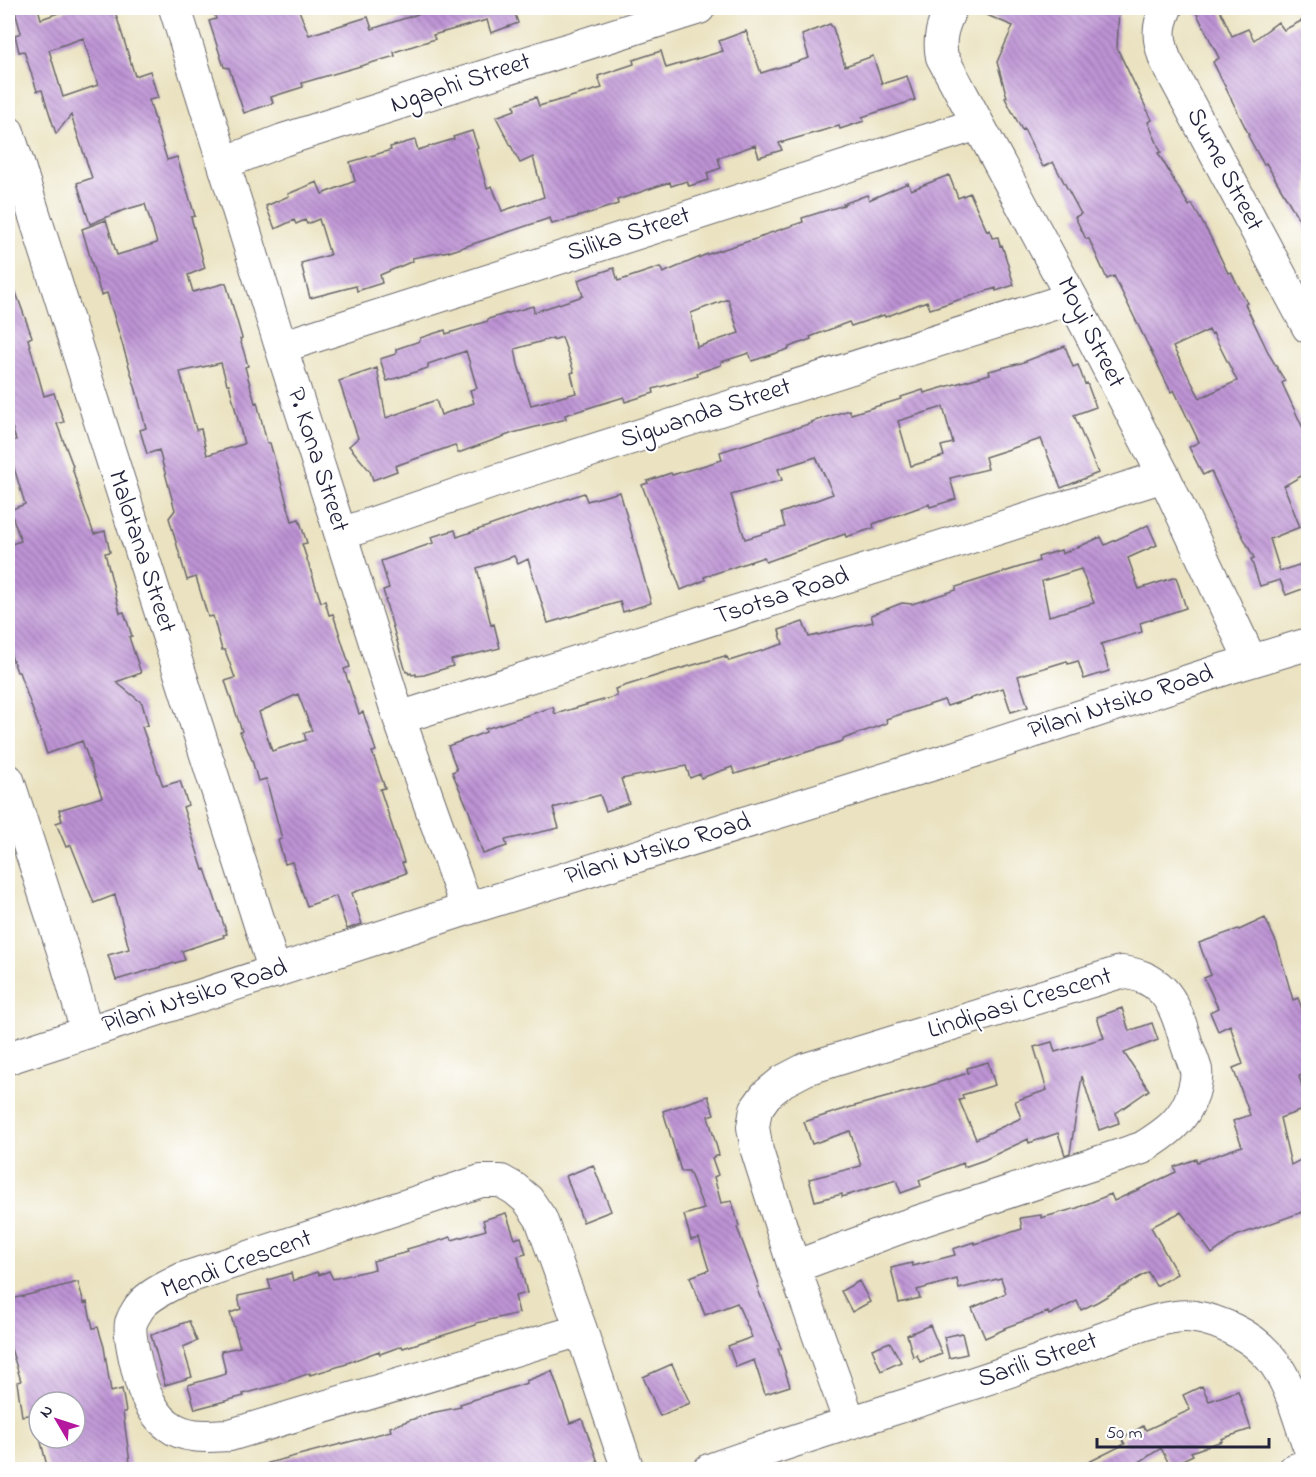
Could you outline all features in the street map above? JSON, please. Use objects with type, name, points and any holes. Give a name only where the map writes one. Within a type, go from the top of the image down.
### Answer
[{"type":"street","name":"P. Kona Street","points":[[175,8],[280,347],[399,718],[466,909]]},
{"type":"street","name":"Ngaphi Street","points":[[224,163],[284,140],[699,8]]},
{"type":"street","name":"Moyi Street","points":[[951,8],[941,35],[942,57],[1072,298],[1164,476],[1251,661]]},
{"type":"street","name":"Sume Street","points":[[1166,8],[1160,22],[1159,32],[1165,59],[1308,327]]},
{"type":"street","name":"Silika Street","points":[[280,347],[978,124]]},
{"type":"street","name":"Malotana Street","points":[[8,132],[275,972]]},
{"type":"street","name":"Sigwanda Street","points":[[341,534],[499,480],[1072,298]]},
{"type":"street","name":"Tsotsa Road","points":[[399,718],[1164,476]]},
{"type":"street","name":"Pilani Ntsiko Road","points":[[8,1058],[466,909],[950,759],[1308,644]]},
{"type":"street","points":[[8,780],[87,1032]]},
{"type":"street","name":"Lindipasi Crescent","points":[[795,1267],[902,1227],[1142,1148],[1162,1136],[1177,1123],[1188,1105],[1194,1090],[1196,1071],[1176,1014],[1163,991],[1148,979],[1136,974],[1121,972],[806,1069],[783,1081],[766,1095],[756,1109],[753,1127],[757,1151],[795,1267],[850,1423]]},
{"type":"street","name":"Mendi Crescent","points":[[581,1330],[230,1435],[203,1437],[187,1434],[169,1426],[155,1412],[145,1393],[131,1342],[131,1324],[138,1308],[151,1296],[182,1279],[481,1181],[501,1181],[528,1200],[542,1219],[581,1330],[628,1470]]},
{"type":"street","name":"Sarili Street","points":[[709,1470],[1028,1365],[1135,1327],[1178,1317],[1193,1316],[1211,1320],[1247,1336],[1272,1358],[1280,1369],[1289,1390],[1308,1444]]},
{"type":"street","points":[[1294,1470],[1308,1465]]},
{"type":"building","points":[[14,8],[38,8],[41,19],[73,8],[114,8],[135,76],[150,71],[158,98],[149,100],[167,160],[177,157],[195,216],[191,217],[205,268],[188,275],[193,292],[226,283],[242,338],[240,339],[248,366],[245,367],[267,443],[270,443],[292,521],[299,519],[307,543],[302,544],[321,602],[325,601],[329,615],[333,614],[350,667],[344,669],[359,714],[363,712],[376,751],[372,752],[385,788],[380,789],[404,862],[402,863],[406,873],[352,893],[362,924],[347,929],[336,896],[307,906],[292,862],[285,864],[278,840],[282,839],[266,779],[258,781],[225,681],[235,678],[225,650],[222,650],[213,616],[208,617],[196,577],[187,580],[169,518],[175,510],[159,450],[147,454],[140,430],[146,428],[136,390],[107,293],[101,295],[82,229],[106,220],[117,255],[157,243],[145,204],[90,224],[77,183],[92,178],[71,115],[56,134],[42,90],[37,91],[24,51],[19,52],[15,35],[21,33]],"holes":[[[83,38],[98,85],[63,97],[49,50]],[[221,363],[227,384],[229,384],[244,444],[207,455],[201,429],[196,430],[180,372]],[[298,694],[312,731],[304,733],[306,740],[272,751],[259,712]]]},
{"type":"building","points":[[213,8],[298,8],[309,35],[368,17],[372,29],[418,14],[416,8],[513,8],[518,23],[491,33],[487,20],[433,35],[435,39],[394,52],[395,56],[302,83],[303,87],[271,97],[273,103],[244,113],[229,68],[224,67],[209,21],[216,19]]},
{"type":"building","points":[[970,8],[1119,10],[1117,48],[1152,120],[1148,122],[1161,152],[1158,153],[1189,206],[1192,204],[1228,273],[1231,272],[1270,356],[1285,381],[1282,383],[1308,439],[1308,472],[1284,486],[1300,527],[1270,539],[1280,571],[1308,562],[1308,587],[1286,595],[1280,580],[1260,586],[1251,559],[1254,558],[1211,471],[1203,475],[1189,447],[1199,442],[1174,390],[1171,392],[1114,276],[1107,279],[1089,239],[1086,239],[1075,217],[1081,214],[1053,162],[1043,167],[1005,98],[1007,97],[997,62],[1013,26]],"holes":[[[1209,330],[1211,334],[1213,333],[1237,381],[1200,398],[1173,347]]]},
{"type":"building","points":[[1194,8],[1219,8],[1232,36],[1248,29],[1254,40],[1278,22],[1284,30],[1303,20],[1308,31],[1308,235],[1248,136],[1213,62],[1219,58]]},
{"type":"building","points":[[830,24],[845,66],[873,56],[882,84],[907,76],[915,100],[862,117],[864,121],[840,129],[839,126],[779,143],[782,150],[759,157],[755,145],[718,158],[721,168],[707,173],[709,180],[689,186],[687,181],[671,186],[670,182],[617,200],[618,204],[587,214],[552,224],[550,218],[449,252],[412,258],[413,261],[380,275],[382,283],[357,291],[356,286],[310,298],[301,263],[330,255],[319,219],[307,224],[305,220],[296,224],[294,220],[275,229],[266,206],[317,182],[322,194],[355,181],[350,162],[391,150],[390,147],[415,140],[418,150],[472,131],[487,188],[492,186],[502,211],[544,197],[533,157],[520,163],[496,117],[515,110],[514,105],[536,97],[539,106],[602,88],[598,76],[634,64],[633,60],[661,51],[666,68],[723,51],[719,41],[746,31],[761,73],[809,58],[802,35]]},
{"type":"building","points":[[949,175],[958,198],[970,193],[987,231],[990,230],[992,238],[998,237],[1000,246],[1002,245],[1014,285],[996,291],[996,288],[930,309],[927,301],[885,317],[884,315],[851,326],[849,322],[810,337],[811,339],[789,347],[789,349],[752,361],[749,353],[721,362],[721,365],[697,373],[698,376],[653,389],[654,393],[625,402],[624,397],[565,415],[566,419],[513,433],[458,453],[455,445],[395,466],[397,471],[373,480],[370,471],[349,446],[358,438],[339,381],[377,368],[386,418],[436,400],[441,415],[474,403],[470,390],[477,388],[466,351],[428,364],[428,368],[387,381],[380,359],[396,354],[396,349],[420,341],[420,338],[445,330],[446,334],[533,306],[534,312],[583,296],[578,280],[614,268],[618,281],[660,267],[663,273],[705,255],[803,222],[802,218],[867,195],[869,200],[908,183],[911,190]],"holes":[[[728,299],[739,333],[697,347],[691,313]],[[562,337],[574,372],[571,373],[576,393],[531,405],[515,349]]]},
{"type":"building","points":[[8,276],[10,276],[32,337],[28,339],[44,396],[54,393],[64,422],[57,424],[94,534],[105,531],[110,552],[105,553],[120,613],[124,612],[132,636],[129,637],[141,673],[116,682],[142,703],[148,725],[142,727],[163,786],[180,781],[188,805],[183,807],[227,934],[182,951],[185,960],[116,980],[108,955],[129,949],[115,895],[94,903],[71,845],[66,847],[56,823],[62,821],[59,810],[102,797],[82,741],[47,754],[8,647],[8,545],[21,541],[10,510],[25,504],[8,448],[8,442],[16,440],[8,415]]},
{"type":"building","points":[[1065,346],[1073,367],[1078,365],[1096,407],[1074,415],[1098,473],[1061,488],[1041,439],[985,457],[988,469],[950,478],[956,499],[930,507],[929,504],[873,524],[874,528],[846,537],[845,534],[766,562],[764,557],[704,577],[705,580],[681,590],[642,485],[648,483],[647,481],[722,460],[720,452],[849,410],[851,414],[923,390],[924,393],[990,374],[989,371],[1021,363]],"holes":[[[943,407],[953,443],[941,446],[944,456],[911,466],[898,421]],[[816,457],[833,494],[781,513],[785,527],[745,539],[731,495],[782,480],[778,469]]]},
{"type":"building","points":[[620,492],[651,603],[623,612],[620,602],[548,623],[528,559],[518,564],[514,556],[477,568],[491,625],[494,624],[500,648],[451,660],[453,666],[424,675],[416,676],[416,674],[406,672],[385,600],[383,590],[389,588],[381,561],[433,543],[431,537],[455,530],[457,537],[584,493],[587,501]]},
{"type":"building","points":[[1148,525],[1157,545],[1128,558],[1139,589],[1176,577],[1186,608],[1140,623],[1142,632],[1101,644],[1109,671],[1084,679],[1078,661],[1068,664],[1067,661],[1018,676],[1028,707],[1011,712],[1003,688],[947,706],[944,700],[886,719],[887,723],[843,739],[843,741],[735,774],[732,767],[701,778],[700,774],[690,778],[686,766],[621,779],[629,803],[606,811],[600,795],[553,808],[559,828],[505,840],[507,846],[483,854],[469,811],[452,772],[457,770],[448,746],[486,732],[485,729],[553,707],[555,714],[617,696],[615,689],[665,673],[725,656],[729,661],[783,644],[779,630],[803,622],[809,637],[873,622],[871,615],[902,603],[912,604],[956,590],[956,587],[1039,561],[1038,557],[1061,550],[1062,554],[1101,537],[1105,545]],"holes":[[[1081,569],[1094,603],[1049,616],[1042,581]]]},
{"type":"building","points":[[1265,918],[1277,944],[1293,1000],[1298,998],[1308,1025],[1308,1073],[1299,1076],[1308,1108],[1280,1118],[1291,1165],[1308,1156],[1308,1210],[1236,1236],[1212,1254],[1181,1212],[1151,1227],[1177,1274],[1156,1286],[1148,1272],[1081,1310],[1077,1301],[1049,1315],[1048,1312],[1004,1328],[985,1338],[972,1308],[1006,1293],[1001,1278],[959,1289],[957,1279],[917,1290],[920,1298],[899,1303],[891,1268],[912,1263],[913,1266],[955,1255],[953,1249],[1022,1229],[1020,1218],[1041,1215],[1041,1218],[1077,1208],[1111,1194],[1114,1201],[1176,1172],[1174,1167],[1196,1159],[1197,1162],[1242,1146],[1233,1121],[1250,1115],[1233,1068],[1243,1064],[1230,1025],[1218,1031],[1210,1012],[1218,1008],[1204,978],[1211,975],[1199,943],[1239,930]]},
{"type":"building","points":[[1122,1008],[1129,1031],[1152,1023],[1158,1040],[1124,1053],[1149,1090],[1116,1113],[1119,1123],[1099,1130],[1082,1076],[1070,1153],[1065,1155],[1058,1133],[1029,1143],[1028,1139],[964,1167],[963,1163],[919,1180],[921,1186],[901,1193],[896,1180],[842,1197],[842,1194],[815,1201],[809,1179],[861,1166],[850,1131],[812,1144],[804,1122],[968,1073],[967,1068],[988,1062],[995,1085],[962,1095],[964,1099],[959,1100],[976,1139],[1021,1118],[1015,1101],[1047,1090],[1034,1047],[1052,1042],[1055,1052],[1104,1038],[1097,1017]]},
{"type":"building","points":[[708,1096],[714,1114],[708,1116],[719,1155],[712,1158],[718,1175],[714,1177],[721,1203],[732,1201],[739,1226],[737,1227],[781,1348],[778,1349],[790,1386],[765,1394],[754,1360],[736,1367],[728,1346],[752,1337],[737,1303],[705,1315],[690,1277],[709,1270],[699,1238],[691,1240],[684,1215],[704,1209],[689,1171],[681,1171],[663,1111]]},
{"type":"building","points":[[593,1165],[611,1211],[583,1222],[566,1176]]},
{"type":"building","points":[[506,1213],[515,1239],[521,1237],[526,1254],[518,1256],[527,1293],[515,1296],[519,1313],[476,1323],[476,1325],[403,1348],[402,1346],[380,1354],[379,1351],[347,1364],[310,1375],[310,1373],[243,1394],[244,1396],[195,1409],[188,1385],[226,1374],[221,1351],[240,1347],[230,1313],[241,1309],[238,1296],[271,1289],[268,1280],[291,1273],[293,1281],[317,1272],[319,1275],[329,1271],[333,1279],[375,1269],[373,1261],[408,1252],[407,1249],[428,1243],[451,1237],[452,1240],[486,1230],[483,1220]]},
{"type":"building","points":[[859,1281],[870,1302],[852,1312],[841,1291]]},
{"type":"building","points":[[78,1282],[84,1303],[87,1302],[93,1328],[98,1327],[104,1347],[111,1392],[122,1389],[131,1470],[48,1470],[43,1450],[87,1450],[87,1390],[27,1390],[27,1415],[22,1416],[17,1382],[21,1381],[8,1339],[8,1300]]},
{"type":"building","points":[[189,1321],[197,1341],[183,1347],[192,1377],[165,1385],[151,1335]]},
{"type":"building","points":[[930,1325],[942,1354],[920,1362],[917,1355],[913,1357],[907,1335]]},
{"type":"building","points":[[962,1333],[967,1354],[949,1358],[944,1337]]},
{"type":"building","points":[[890,1342],[901,1362],[881,1371],[872,1349]]},
{"type":"building","points":[[672,1364],[690,1403],[660,1416],[643,1377]]},
{"type":"building","points":[[552,1371],[570,1423],[582,1419],[598,1462],[578,1470],[269,1470],[268,1463],[391,1431],[390,1427],[431,1413],[461,1407],[460,1404],[527,1383],[526,1381]]},
{"type":"building","points":[[1202,1386],[1209,1401],[1238,1391],[1251,1429],[1191,1452],[1193,1455],[1170,1466],[1161,1448],[1127,1470],[1073,1470],[1125,1444],[1122,1439],[1143,1426],[1146,1430],[1190,1410],[1183,1395]]}]
